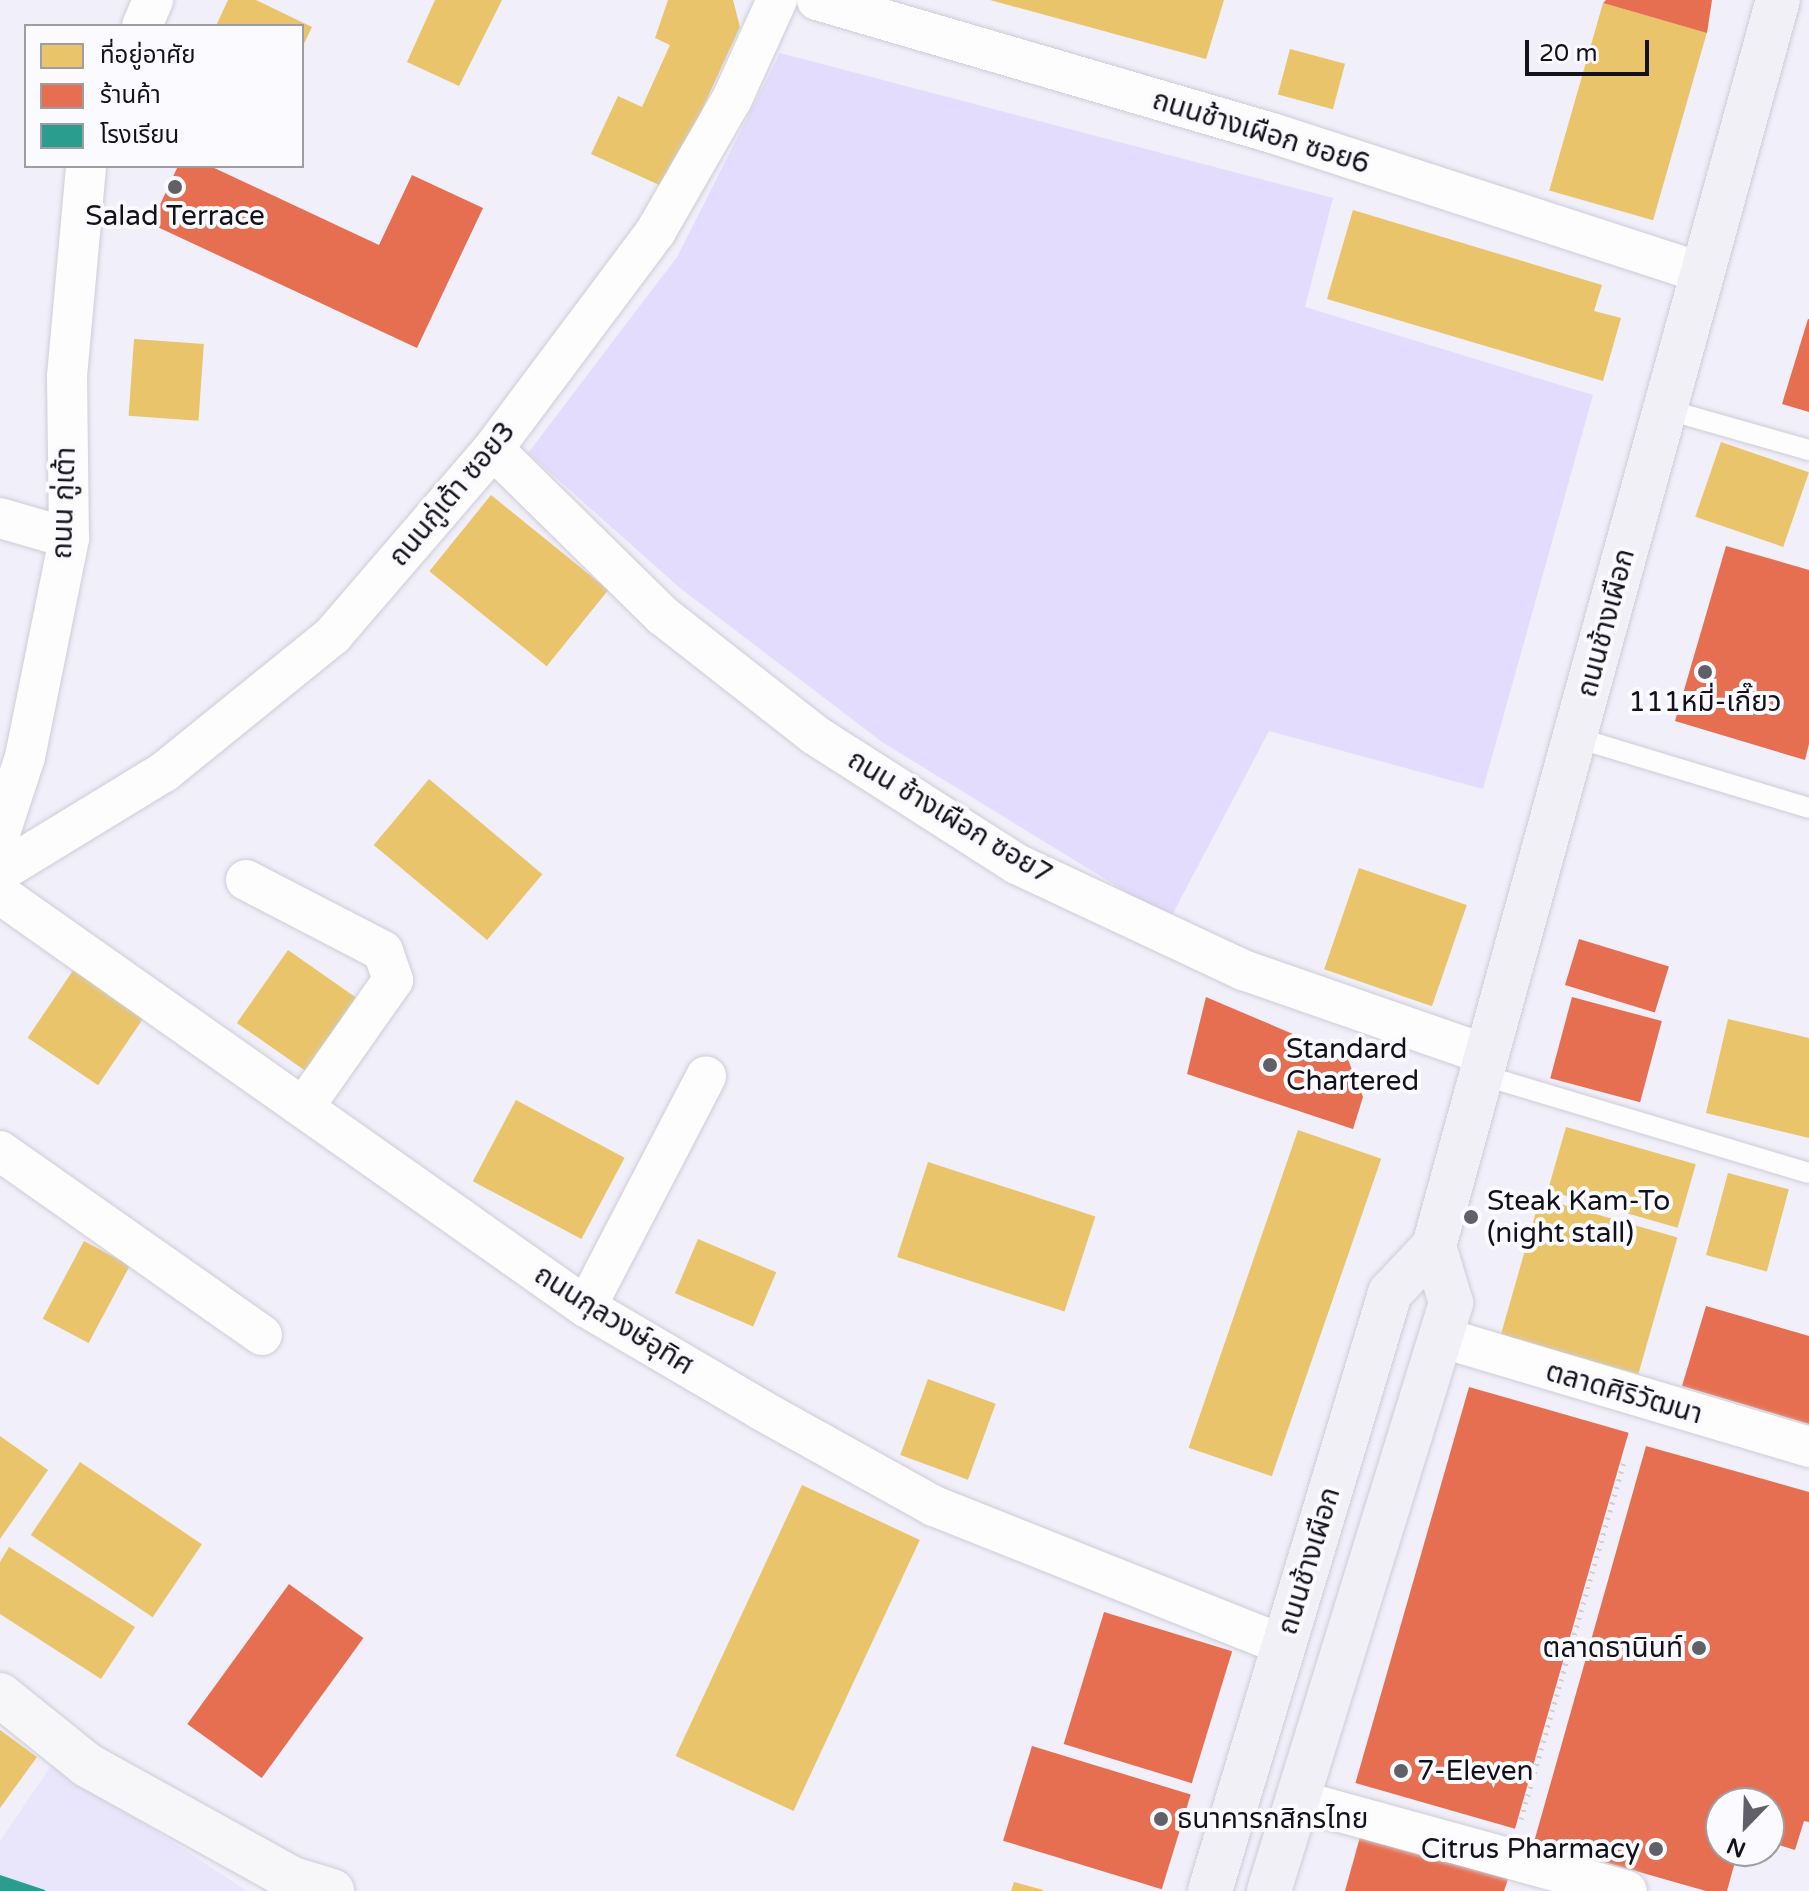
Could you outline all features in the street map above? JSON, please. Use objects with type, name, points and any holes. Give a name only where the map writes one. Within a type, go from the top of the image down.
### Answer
[{"type":"main road","name":"ถนนช้างเผือก","points":[[1210,1891],[1390,1293],[1434,1246],[1778,0]]},
{"type":"main road","points":[[1269,1891],[1451,1303],[1434,1246]]},
{"type":"street","points":[[143,24],[153,0]]},
{"type":"street","name":"ถนนกู่เต้า ซอย3","points":[[0,872],[164,772],[333,635],[493,449],[656,231],[732,99],[777,0]]},
{"type":"street","name":"ถนนช้างเผือก ซอย6","points":[[817,0],[1272,133],[1703,273]]},
{"type":"street","name":"ถนน กู่เต้า","points":[[0,833],[25,757],[69,538],[67,376],[86,168]]},
{"type":"street","name":"ถนน ช้างเผือก ซอย7","points":[[493,449],[662,615],[815,735],[1017,864],[1243,970],[1484,1065]]},
{"type":"street","points":[[0,518],[69,538]]},
{"type":"street","points":[[246,880],[383,951],[393,980],[303,1108]]},
{"type":"street","name":"ถนนกุลวงษ์อุทิศ","points":[[0,894],[586,1307],[934,1506],[1284,1645]]},
{"type":"street","points":[[586,1307],[706,1076]]},
{"type":"street","points":[[0,1151],[262,1335]]},
{"type":"street","name":"ตลาดศิริวัฒนา","points":[[1440,1337],[1809,1447]]},
{"type":"street","points":[[0,1695],[87,1765],[293,1879],[332,1891]]},
{"type":"street","points":[[1297,1800],[1627,1891]]},
{"type":"lane","points":[[1665,409],[1809,450]]},
{"type":"lane","points":[[1574,737],[1809,808]]},
{"type":"lane","points":[[1484,1065],[1809,1173]]},
{"type":"path","points":[[1510,1859],[1624,1461]]},
{"type":"shaded area","points":[[780,53],[1333,198],[1305,307],[1593,395],[1483,789],[1269,731],[1170,919],[882,742],[680,588],[528,453],[677,257]]},
{"type":"shaded area","points":[[53,1763],[247,1891],[0,1891],[0,1841]]},
{"type":"building: ที่อยู่อาศัย","points":[[228,0],[256,0],[312,27],[304,44],[304,24],[217,24]]},
{"type":"building: ที่อยู่อาศัย","points":[[435,0],[502,0],[459,86],[407,62]]},
{"type":"building: ที่อยู่อาศัย","points":[[668,0],[733,0],[740,27],[666,188],[591,154],[618,96],[642,107],[670,45],[655,38]]},
{"type":"building: ที่อยู่อาศัย","points":[[990,0],[1224,0],[1206,59]]},
{"type":"building: ที่อยู่อาศัย","points":[[1603,3],[1707,33],[1653,220],[1549,190]]},
{"type":"building: ที่อยู่อาศัย","points":[[1290,49],[1345,64],[1333,109],[1278,94]]},
{"type":"building: ที่อยู่อาศัย","points":[[1353,210],[1602,285],[1594,311],[1621,318],[1603,381],[1327,299]]},
{"type":"building: ที่อยู่อาศัย","points":[[134,339],[204,344],[198,421],[129,416]]},
{"type":"building: ที่อยู่อาศัย","points":[[1721,442],[1809,472],[1783,547],[1695,517]]},
{"type":"building: ที่อยู่อาศัย","points":[[491,495],[608,590],[547,666],[429,571]]},
{"type":"building: ที่อยู่อาศัย","points":[[429,779],[542,874],[487,940],[374,845]]},
{"type":"building: ที่อยู่อาศัย","points":[[1359,868],[1467,905],[1432,1006],[1324,969]]},
{"type":"building: ที่อยู่อาศัย","points":[[288,950],[363,1003],[312,1076],[237,1023]]},
{"type":"building: ที่อยู่อาศัย","points":[[74,969],[144,1017],[98,1085],[28,1038]]},
{"type":"building: ที่อยู่อาศัย","points":[[1728,1019],[1809,1038],[1809,1138],[1706,1113]]},
{"type":"building: ที่อยู่อาศัย","points":[[516,1100],[625,1158],[581,1239],[473,1181]]},
{"type":"building: ที่อยู่อาศัย","points":[[1566,1127],[1696,1164],[1678,1228],[1548,1190]]},
{"type":"building: ที่อยู่อาศัย","points":[[1298,1130],[1381,1159],[1272,1476],[1189,1448]]},
{"type":"building: ที่อยู่อาศัย","points":[[928,1162],[1095,1216],[1064,1311],[897,1257]]},
{"type":"building: ที่อยู่อาศัย","points":[[1728,1173],[1789,1189],[1767,1271],[1706,1255]]},
{"type":"building: ที่อยู่อาศัย","points":[[1540,1198],[1677,1237],[1638,1374],[1501,1334]]},
{"type":"building: ที่อยู่อาศัย","points":[[698,1239],[776,1272],[753,1327],[675,1293]]},
{"type":"building: ที่อยู่อาศัย","points":[[84,1241],[130,1265],[89,1343],[43,1319]]},
{"type":"building: ที่อยู่อาศัย","points":[[928,1379],[996,1404],[968,1480],[900,1455]]},
{"type":"building: ที่อยู่อาศัย","points":[[0,1436],[48,1470],[0,1539]]},
{"type":"building: ที่อยู่อาศัย","points":[[80,1462],[202,1544],[153,1617],[31,1535]]},
{"type":"building: ที่อยู่อาศัย","points":[[802,1485],[920,1540],[793,1811],[676,1756]]},
{"type":"building: ที่อยู่อาศัย","points":[[9,1547],[135,1627],[101,1679],[0,1614],[0,1562]]},
{"type":"building: ที่อยู่อาศัย","points":[[0,1730],[37,1757],[0,1808]]},
{"type":"building: ที่อยู่อาศัย","points":[[1014,1882],[1043,1890],[1043,1891],[1011,1891]]},
{"type":"building: ร้านค้า","points":[[1606,0],[1712,0],[1707,33],[1603,3]]},
{"type":"building: ร้านค้า","points":[[177,168],[214,168],[379,245],[412,175],[483,208],[417,348],[151,224]]},
{"type":"building: ร้านค้า","points":[[1809,319],[1809,412],[1782,404]]},
{"type":"building: ร้านค้า","points":[[1726,546],[1809,570],[1809,744],[1805,760],[1675,721]]},
{"type":"building: ร้านค้า","points":[[1579,939],[1669,966],[1655,1012],[1565,985]]},
{"type":"building: ร้านค้า","name":"Standard Chartered","points":[[1206,997],[1347,1057],[1363,1097],[1353,1129],[1187,1074]]},
{"type":"building: ร้านค้า","points":[[1572,997],[1662,1021],[1640,1102],[1550,1078]]},
{"type":"building: ร้านค้า","points":[[1706,1306],[1809,1336],[1809,1424],[1682,1386]]},
{"type":"building: ร้านค้า","points":[[1469,1387],[1629,1433],[1515,1829],[1355,1783]]},
{"type":"building: ร้านค้า","name":"ตลาดธานินท์","points":[[1646,1446],[1809,1492],[1809,1822],[1804,1821],[1795,1850],[1785,1847],[1785,1787],[1705,1787],[1705,1867],[1734,1867],[1727,1891],[1706,1891],[1534,1842]]},
{"type":"building: ร้านค้า","points":[[289,1584],[363,1638],[262,1778],[187,1724]]},
{"type":"building: ร้านค้า","points":[[1104,1612],[1232,1651],[1192,1783],[1064,1744]]},
{"type":"building: ร้านค้า","points":[[1032,1746],[1191,1795],[1162,1889],[1003,1841]]},
{"type":"building: ร้านค้า","points":[[1360,1837],[1508,1879],[1504,1891],[1345,1891]]},
{"type":"building: โรงเรียน","points":[[0,1875],[45,1890],[45,1891],[0,1891]]},
{"type":"place","name":"Salad Terrace","points":[[175,187]]},
{"type":"place","name":"111หมี่-เกี๊ยว","points":[[1705,672]]},
{"type":"place","name":"Standard Chartered","points":[[1270,1065]]},
{"type":"place","name":"Steak Kam-To (night stall)","points":[[1471,1217]]},
{"type":"place","name":"ตลาดธานินท์","points":[[1699,1648]]},
{"type":"place","name":"7-Eleven","points":[[1401,1771]]},
{"type":"place","name":"ธนาคารกสิกรไทย","points":[[1161,1819]]},
{"type":"place","name":"Citrus Pharmacy","points":[[1656,1849]]}]
